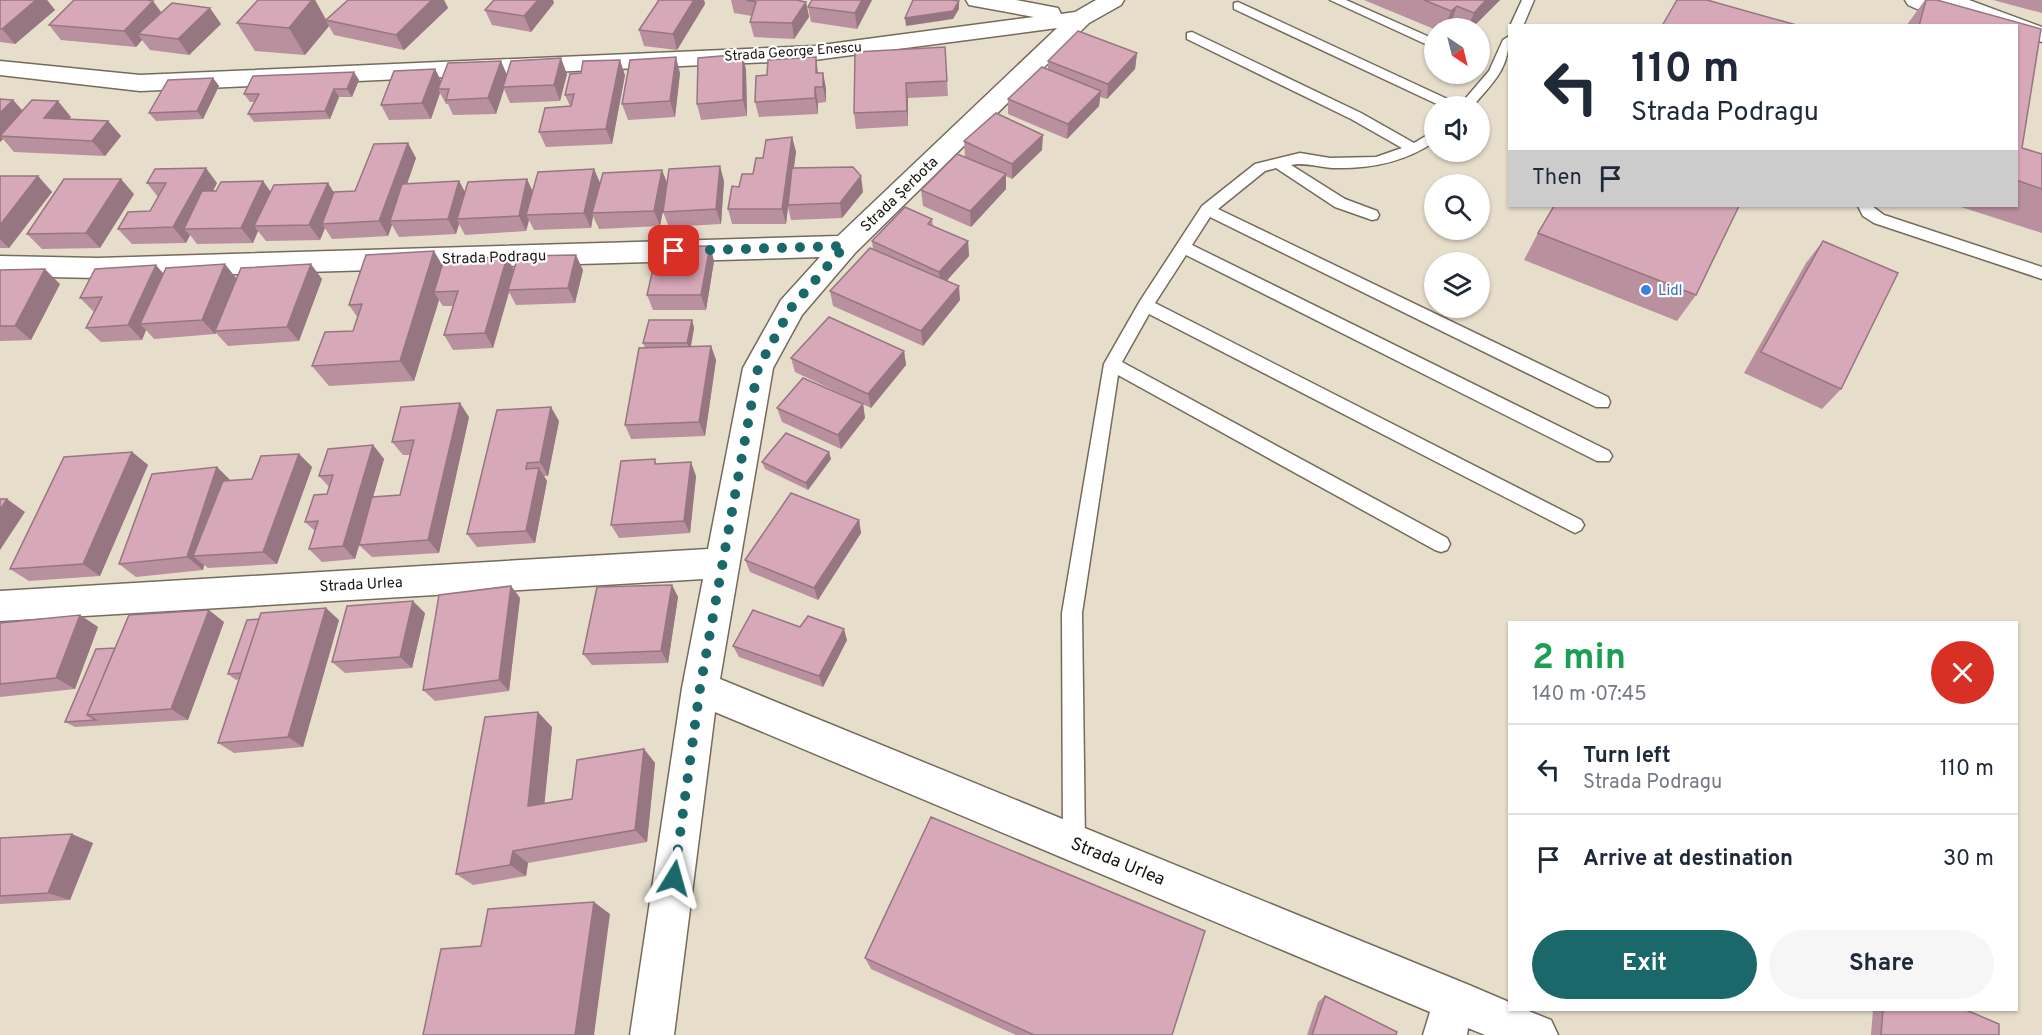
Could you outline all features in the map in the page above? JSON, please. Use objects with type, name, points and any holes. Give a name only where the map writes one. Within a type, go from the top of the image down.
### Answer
[{"type":"street","points":[[977,0],[1081,18]]},
{"type":"street","name":"Strada Șerbota","points":[[652,1035],[700,688],[758,368],[791,308],[845,246],[1081,18],[1113,0]]},
{"type":"street","points":[[1916,0],[1969,24]]},
{"type":"street","points":[[1948,0],[2012,24]]},
{"type":"street","name":"Strada George Enescu","points":[[0,68],[140,83],[802,53],[1081,18]]},
{"type":"street","points":[[2018,26],[2042,35]]},
{"type":"street","points":[[2018,44],[2042,54]]},
{"type":"street","name":"Strada Podragu","points":[[0,266],[98,268],[845,246]]},
{"type":"street","name":"Strada Urlea","points":[[0,606],[722,562]]},
{"type":"street","name":"Strada Urlea","points":[[700,688],[1074,843],[1450,1018],[1536,1035]]},
{"type":"lane","points":[[1336,0],[1424,40]]},
{"type":"lane","points":[[1517,24],[1528,0]]},
{"type":"lane","points":[[1238,6],[1430,96]]},
{"type":"lane","points":[[1192,36],[1356,116],[1414,149]]},
{"type":"lane","points":[[1475,96],[1495,72],[1508,42]]},
{"type":"lane","points":[[1490,70],[1495,72]]},
{"type":"lane","points":[[1074,843],[1072,613],[1112,364],[1146,305],[1207,210],[1260,167],[1300,158],[1330,163],[1377,162],[1414,149],[1424,142]]},
{"type":"lane","points":[[1278,164],[1340,203],[1372,215]]},
{"type":"lane","points":[[1866,207],[1868,212],[1879,219],[2042,273]]},
{"type":"lane","points":[[1207,210],[1602,402]]},
{"type":"lane","points":[[1184,249],[1603,456]]},
{"type":"lane","points":[[1146,305],[1575,525]]},
{"type":"lane","points":[[1112,364],[1283,457],[1370,508],[1441,544]]},
{"type":"building","points":[[0,0],[36,0],[0,29]]},
{"type":"building","points":[[74,0],[153,1],[124,31],[49,25]]},
{"type":"building","points":[[258,0],[312,0],[289,28],[237,23]]},
{"type":"building","points":[[348,0],[432,0],[396,35],[326,20]]},
{"type":"building","points":[[494,0],[538,0],[524,16],[485,10]]},
{"type":"building","points":[[659,0],[694,0],[673,34],[639,30]]},
{"type":"building","points":[[746,0],[806,2],[792,23],[750,22],[756,2]]},
{"type":"building","points":[[812,0],[862,0],[855,13],[808,7]]},
{"type":"building","points":[[913,0],[959,1],[953,11],[905,18]]},
{"type":"building","points":[[1424,0],[1486,0],[1474,13],[1457,6],[1451,11]]},
{"type":"building","points":[[1677,0],[1707,0],[1793,24],[1663,24]]},
{"type":"building","points":[[1926,0],[1937,0],[2041,29],[2022,148],[2042,154],[2042,189],[2018,181],[2018,24],[1920,24]]},
{"type":"building","points":[[172,3],[210,8],[178,39],[138,34]]},
{"type":"building","points":[[1078,31],[1137,53],[1108,84],[1048,61]]},
{"type":"building","points":[[945,47],[947,81],[906,83],[907,111],[854,113],[855,52]]},
{"type":"building","points":[[743,54],[743,100],[697,104],[698,58]]},
{"type":"building","points":[[676,57],[670,101],[622,104],[630,60]]},
{"type":"building","points":[[816,57],[816,73],[823,73],[823,87],[815,87],[815,98],[755,102],[756,76],[767,75],[768,60]]},
{"type":"building","points":[[561,58],[554,85],[503,87],[511,61]]},
{"type":"building","points":[[620,60],[606,129],[539,132],[545,108],[571,106],[574,94],[565,95],[570,74],[581,73],[583,61]]},
{"type":"building","points":[[501,61],[488,98],[446,100],[449,89],[438,89],[448,63]]},
{"type":"building","points":[[1042,67],[1101,91],[1068,124],[1008,99]]},
{"type":"building","points":[[435,69],[422,103],[381,105],[394,71]]},
{"type":"building","points":[[354,72],[347,89],[334,89],[325,111],[248,114],[259,94],[244,94],[253,76]]},
{"type":"building","points":[[213,78],[197,111],[149,113],[168,80]]},
{"type":"building","points":[[0,99],[13,100],[0,113]]},
{"type":"building","points":[[32,100],[58,101],[44,118],[108,121],[92,141],[0,136]]},
{"type":"building","points":[[996,113],[1043,135],[1012,164],[964,141]]},
{"type":"building","points":[[792,137],[782,209],[728,209],[732,186],[739,187],[742,174],[753,174],[756,158],[763,158],[766,140]]},
{"type":"building","points":[[408,143],[379,221],[322,224],[334,192],[355,191],[374,144]]},
{"type":"building","points":[[957,154],[1006,174],[970,211],[921,190]]},
{"type":"building","points":[[720,166],[716,209],[663,212],[669,169]]},
{"type":"building","points":[[853,167],[861,176],[840,203],[788,205],[792,168]]},
{"type":"building","points":[[206,168],[173,227],[118,229],[128,212],[150,211],[166,183],[147,183],[155,169]]},
{"type":"building","points":[[594,169],[584,213],[526,215],[538,172]]},
{"type":"building","points":[[662,170],[654,211],[592,213],[603,173]]},
{"type":"building","points":[[0,176],[38,176],[0,225]]},
{"type":"building","points":[[64,179],[121,179],[86,233],[27,234]]},
{"type":"building","points":[[527,179],[519,216],[457,219],[468,182]]},
{"type":"building","points":[[263,181],[241,228],[184,229],[202,191],[216,191],[221,182]]},
{"type":"building","points":[[459,181],[448,219],[390,221],[402,184]]},
{"type":"building","points":[[328,183],[309,225],[254,226],[274,185]]},
{"type":"building","points":[[905,207],[932,219],[928,224],[968,241],[939,272],[872,241]]},
{"type":"building","name":"Lidl","points":[[1553,207],[1739,207],[1696,295],[1538,233]]},
{"type":"building","points":[[1823,241],[1898,273],[1841,389],[1761,352]]},
{"type":"building","points":[[710,246],[701,295],[647,295],[658,247]]},
{"type":"building","points":[[870,248],[959,286],[921,331],[830,291]]},
{"type":"building","points":[[434,251],[400,361],[312,366],[325,332],[353,331],[362,304],[349,305],[366,255]]},
{"type":"building","points":[[576,255],[568,288],[508,290],[518,256]]},
{"type":"building","points":[[507,257],[485,333],[444,335],[458,291],[434,292],[444,259]]},
{"type":"building","points":[[225,264],[202,320],[140,324],[166,268]]},
{"type":"building","points":[[311,264],[287,327],[215,331],[241,268]]},
{"type":"building","points":[[156,265],[128,325],[86,328],[102,297],[80,298],[95,269]]},
{"type":"building","points":[[45,269],[15,326],[0,326],[0,270]]},
{"type":"building","points":[[829,317],[904,351],[868,394],[791,358]]},
{"type":"building","points":[[649,320],[692,320],[687,343],[643,343]]},
{"type":"building","points":[[711,346],[699,422],[625,425],[639,348]]},
{"type":"building","points":[[803,378],[863,404],[838,435],[777,408]]},
{"type":"building","points":[[460,403],[428,540],[359,545],[372,497],[400,495],[414,440],[392,442],[401,407]]},
{"type":"building","points":[[551,407],[540,462],[527,463],[526,469],[539,468],[526,531],[467,534],[497,410]]},
{"type":"building","points":[[786,433],[829,452],[806,483],[762,462]]},
{"type":"building","points":[[373,445],[343,546],[309,549],[318,521],[305,522],[314,495],[327,494],[333,475],[319,476],[328,449]]},
{"type":"building","points":[[132,452],[83,564],[10,569],[64,457]]},
{"type":"building","points":[[299,454],[263,552],[193,556],[223,481],[252,479],[261,456]]},
{"type":"building","points":[[655,459],[655,464],[691,462],[684,521],[611,525],[621,461]]},
{"type":"building","points":[[217,467],[187,557],[119,564],[152,474]]},
{"type":"building","points":[[791,493],[859,520],[814,588],[745,560]]},
{"type":"building","points":[[0,499],[7,499],[0,510]]},
{"type":"building","points":[[672,585],[661,651],[583,654],[597,587]]},
{"type":"building","points":[[511,586],[499,680],[423,690],[439,595]]},
{"type":"building","points":[[413,601],[400,657],[332,662],[347,606]]},
{"type":"building","points":[[326,608],[288,737],[218,743],[261,613]]},
{"type":"building","points":[[209,610],[171,709],[87,715],[129,615]]},
{"type":"building","points":[[753,610],[800,627],[808,616],[844,629],[819,676],[733,646]]},
{"type":"building","points":[[80,615],[56,678],[0,684],[0,623]]},
{"type":"building","points":[[259,619],[241,673],[228,674],[247,620]]},
{"type":"building","points":[[115,648],[87,715],[96,720],[65,722],[96,649]]},
{"type":"building","points":[[538,712],[528,806],[572,799],[577,760],[644,749],[635,830],[513,851],[510,865],[456,874],[485,717]]},
{"type":"building","points":[[931,817],[1205,931],[1172,1035],[1034,1035],[865,958]]},
{"type":"building","points":[[72,834],[48,893],[0,896],[0,838]]},
{"type":"building","points":[[594,902],[575,1035],[423,1035],[441,949],[481,946],[488,909]]},
{"type":"building","points":[[1325,996],[1397,1032],[1396,1035],[1312,1035]]},
{"type":"building","points":[[1883,1011],[1968,1011],[1999,1024],[1999,1035],[1881,1035]]},
{"type":"place","name":"Lidl","points":[[1646,290]]},
{"type":"route","points":[[674,251],[845,246],[791,308],[758,368],[700,688],[674,878]]}]
